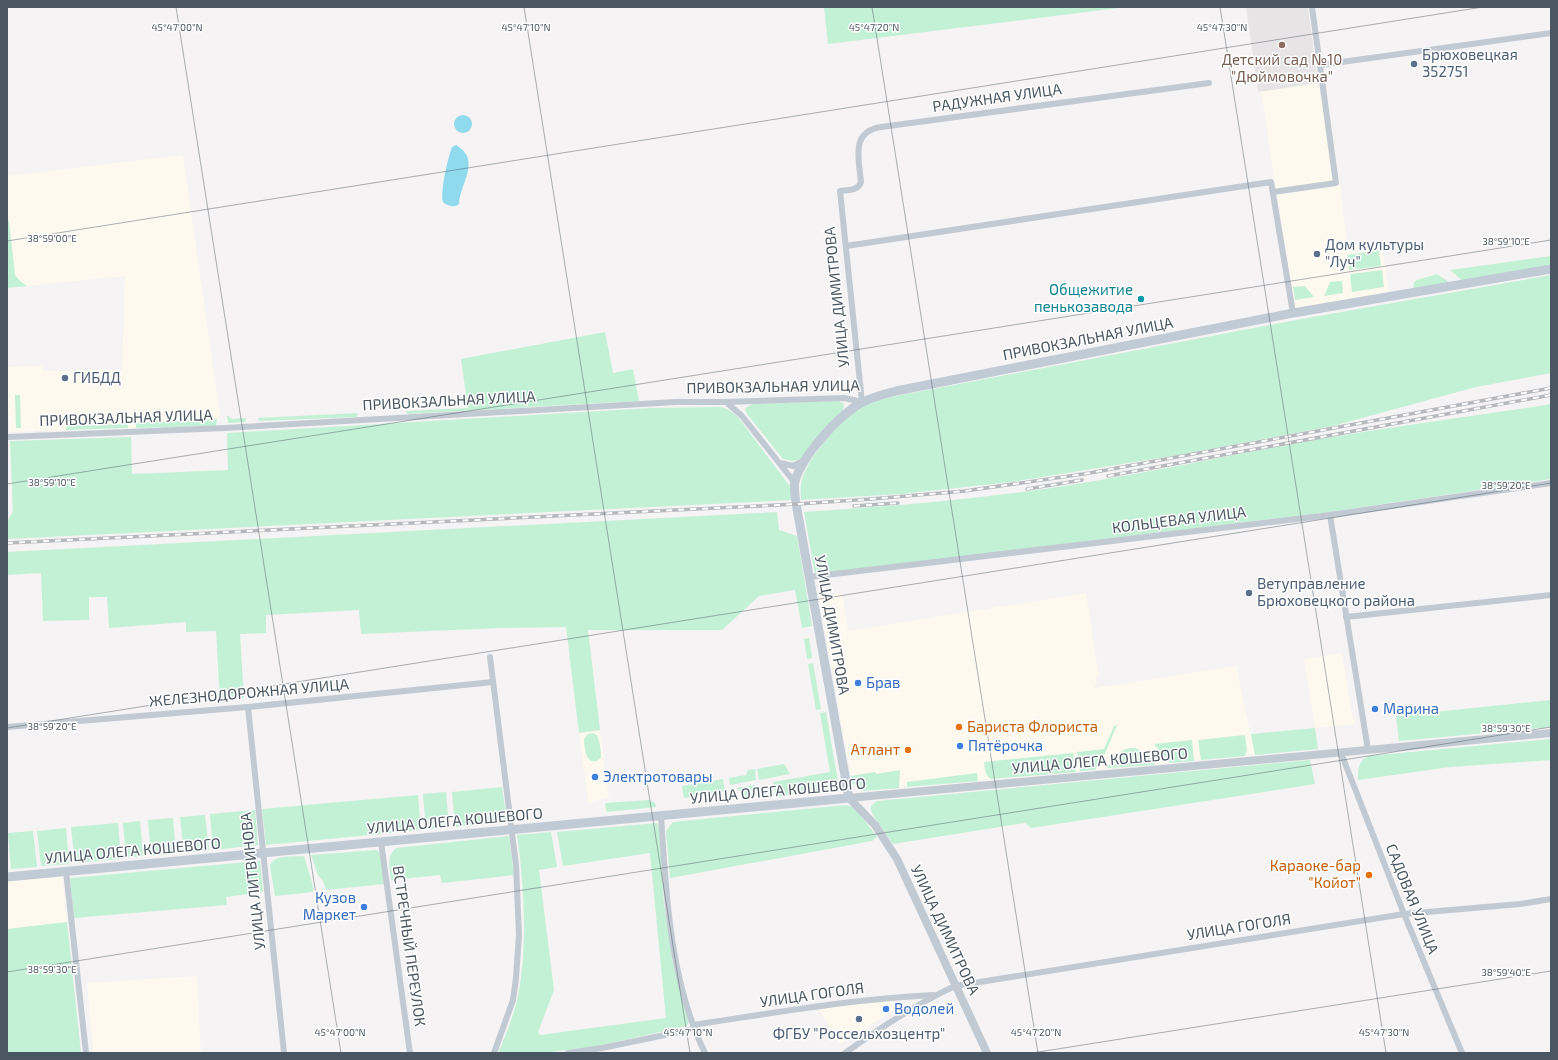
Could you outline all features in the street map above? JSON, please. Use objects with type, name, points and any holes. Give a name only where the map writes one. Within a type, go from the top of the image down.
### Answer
[{"type":"main road","name":"ПРИВОКЗАЛЬНАЯ УЛИЦА","points":[[862,402],[896,391],[1293,314],[1551,269]]},
{"type":"main road","name":"УЛИЦА ДИМИТРОВА","points":[[849,798],[797,509],[795,483],[806,459],[833,426],[844,415],[862,402]]},
{"type":"main road","name":"УЛИЦА ОЛЕГА КОШЕВОГО","points":[[7,877],[849,798]]},
{"type":"street","points":[[1273,192],[1336,183],[1312,7]]},
{"type":"street","points":[[1320,65],[1551,33]]},
{"type":"street","name":"РАДУЖНАЯ УЛИЦА","points":[[840,191],[856,189],[860,186],[859,143],[864,134],[875,128],[1209,82]]},
{"type":"street","points":[[846,246],[1272,182],[1293,314]]},
{"type":"street","name":"УЛИЦА ДИМИТРОВА","points":[[840,191],[862,402]]},
{"type":"street","name":"ПРИВОКЗАЛЬНАЯ УЛИЦА","points":[[7,437],[225,428],[642,404],[844,398],[862,402]]},
{"type":"street","points":[[726,402],[742,416],[795,483]]},
{"type":"street","points":[[779,463],[792,466],[797,465],[806,459]]},
{"type":"street","name":"КОЛЬЦЕВАЯ УЛИЦА","points":[[809,577],[1330,515],[1551,483]]},
{"type":"street","points":[[1330,515],[1368,750]]},
{"type":"street","points":[[1346,617],[1551,595]]},
{"type":"street","points":[[490,657],[512,829],[517,884],[518,935],[517,966],[513,1000],[494,1053]]},
{"type":"street","name":"ЖЕЛЕЗНОДОРОЖНАЯ УЛИЦА","points":[[7,727],[248,707],[493,682]]},
{"type":"street","name":"УЛИЦА ЛИТВИНОВА","points":[[248,707],[284,1053]]},
{"type":"street","name":"УЛИЦА ОЛЕГА КОШЕВОГО","points":[[849,798],[1341,753],[1551,732]]},
{"type":"street","name":"САДОВАЯ УЛИЦА","points":[[1341,753],[1404,914],[1462,1053]]},
{"type":"street","name":"УЛИЦА ДИМИТРОВА","points":[[849,798],[875,825],[893,851],[987,1053]]},
{"type":"street","points":[[661,816],[665,880],[673,946],[693,1027],[706,1053]]},
{"type":"street","name":"ВСТРЕЧНЫЙ ПЕРЕУЛОК","points":[[382,842],[410,1053]]},
{"type":"street","points":[[66,871],[86,1053]]},
{"type":"street","name":"УЛИЦА ГОГОЛЯ","points":[[845,1053],[881,1028],[935,995],[955,986],[1404,914],[1520,904],[1551,899]]},
{"type":"street","name":"УЛИЦА ГОГОЛЯ","points":[[568,1053],[602,1048],[693,1027],[814,1006],[896,997],[935,995]]},
{"type":"shaded area","points":[[1246,7],[1308,7],[1321,99],[1328,98],[1348,247],[1370,244],[1371,247],[1382,245],[1389,294],[1295,310],[1261,92],[1258,92]]},
{"type":"shaded area","name":"Детский сад №10 \"Дюймовочка\"","points":[[1246,7],[1308,7],[1318,83],[1258,92]]},
{"type":"shaded area","points":[[183,155],[220,415],[217,419],[137,423],[136,428],[9,432],[7,367],[42,366],[43,371],[122,370],[125,276],[27,286],[20,281],[15,275],[7,204],[7,176]]},
{"type":"shaded area","points":[[842,593],[848,631],[1086,593],[1099,677],[1096,677],[1097,685],[1095,685],[1095,688],[1236,666],[1255,755],[862,791],[852,783],[819,596]]},
{"type":"shaded area","points":[[1342,653],[1354,724],[1315,728],[1304,659]]},
{"type":"shaded area","points":[[600,730],[609,798],[588,802],[579,733]]},
{"type":"shaded area","points":[[62,875],[67,922],[7,929],[7,881]]},
{"type":"shaded area","points":[[197,976],[201,1053],[93,1053],[87,983]]},
{"type":"shaded area","points":[[891,999],[897,1008],[840,1044],[818,1009]]},
{"type":"green space","points":[[824,7],[1126,7],[828,44]]},
{"type":"green space","points":[[7,221],[9,221],[15,275],[27,286],[7,288]]},
{"type":"green space","points":[[1379,250],[1381,266],[1349,270],[1347,255]]},
{"type":"green space","points":[[1551,256],[1551,266],[1463,281],[1450,270]]},
{"type":"green space","points":[[1382,270],[1384,287],[1352,292],[1350,274]]},
{"type":"green space","points":[[1437,274],[1450,283],[1413,290],[1414,282],[1417,280]]},
{"type":"green space","points":[[1551,275],[1551,373],[1476,387],[1333,426],[1184,454],[1012,482],[900,494],[801,500],[803,475],[808,465],[831,433],[856,411],[877,401],[891,397],[1296,320]]},
{"type":"green space","points":[[1342,281],[1343,293],[1324,296],[1330,282]]},
{"type":"green space","points":[[1305,286],[1314,297],[1295,300],[1293,287]]},
{"type":"green space","points":[[605,332],[613,373],[633,369],[639,401],[407,414],[406,411],[468,408],[461,359]]},
{"type":"green space","points":[[15,395],[20,395],[21,428],[16,428]]},
{"type":"green space","points":[[839,401],[844,404],[843,410],[824,429],[801,459],[792,461],[783,459],[745,410],[753,404]]},
{"type":"green space","points":[[1551,404],[1551,479],[1330,512],[815,574],[804,512],[944,501],[1014,493],[1083,483],[1326,438]]},
{"type":"green space","points":[[721,407],[737,416],[791,488],[792,500],[7,539],[7,522],[13,511],[10,441],[131,437],[132,474],[228,470],[227,433],[650,408]]},
{"type":"green space","points":[[358,413],[357,417],[259,421],[258,418]]},
{"type":"green space","points":[[227,415],[232,419],[246,418],[245,422],[228,423]]},
{"type":"green space","points":[[217,419],[216,426],[136,428],[136,423]]},
{"type":"green space","points":[[128,424],[128,428],[66,430],[66,426]]},
{"type":"green space","points":[[777,512],[779,530],[797,536],[812,626],[802,628],[795,590],[759,596],[722,630],[588,630],[600,730],[579,733],[566,627],[500,628],[361,634],[359,610],[266,615],[266,633],[240,634],[244,698],[220,699],[216,631],[186,632],[186,622],[109,628],[107,597],[89,597],[89,620],[43,621],[41,573],[7,575],[7,552]]},
{"type":"green space","points":[[809,638],[812,658],[807,659],[804,639]]},
{"type":"green space","points":[[813,663],[821,709],[816,710],[808,664]]},
{"type":"green space","points":[[1551,700],[1551,727],[1399,741],[1396,716]]},
{"type":"green space","points":[[826,712],[839,787],[776,797],[773,782],[830,772],[820,713]]},
{"type":"green space","points":[[1117,725],[1103,758],[1095,770],[1080,771],[1077,752],[1104,749],[1114,726]]},
{"type":"green space","points":[[1315,728],[1318,749],[1255,755],[1251,734]]},
{"type":"green space","points":[[593,733],[597,735],[600,746],[601,758],[596,761],[589,760],[584,739],[588,734]]},
{"type":"green space","points":[[1245,735],[1247,750],[1245,756],[1201,760],[1198,740]]},
{"type":"green space","points":[[1551,739],[1551,760],[1450,767],[1358,780],[1360,763],[1368,756]]},
{"type":"green space","points":[[1192,740],[1194,761],[1170,763],[1154,744]]},
{"type":"green space","points":[[1135,748],[1154,757],[1154,765],[1107,768],[1115,757],[1122,751]]},
{"type":"green space","points":[[1073,753],[1076,772],[991,779],[986,774],[984,762]]},
{"type":"green space","points":[[1310,760],[1315,784],[1031,828],[1025,823],[893,844],[871,810],[871,806],[877,801]]},
{"type":"green space","points":[[784,764],[790,774],[759,780],[757,769]]},
{"type":"green space","points":[[755,769],[756,780],[730,785],[729,778],[746,775],[748,770]]},
{"type":"green space","points":[[900,770],[899,788],[862,791],[852,783],[851,776]]},
{"type":"green space","points":[[977,773],[978,781],[907,787],[907,782]]},
{"type":"green space","points":[[723,779],[725,791],[684,798],[682,786]]},
{"type":"green space","points":[[754,785],[756,795],[746,797],[737,788]]},
{"type":"green space","points":[[502,787],[507,822],[455,827],[452,792]]},
{"type":"green space","points":[[446,792],[449,827],[426,829],[423,794]]},
{"type":"green space","points":[[418,795],[421,830],[266,845],[262,809]]},
{"type":"green space","points":[[649,800],[655,803],[656,807],[607,812],[605,804],[606,803]]},
{"type":"green space","points":[[846,805],[855,808],[877,837],[872,841],[670,878],[666,831],[673,822]]},
{"type":"green space","points":[[255,810],[258,845],[213,850],[210,814]]},
{"type":"green space","points":[[205,815],[209,850],[184,853],[180,817]]},
{"type":"green space","points":[[173,818],[176,853],[151,856],[148,820]]},
{"type":"green space","points":[[140,821],[143,856],[126,858],[123,823]]},
{"type":"green space","points":[[118,823],[121,859],[75,863],[71,827]]},
{"type":"green space","points":[[657,823],[659,827],[664,904],[673,964],[689,1020],[687,1026],[588,1048],[539,1053],[498,1053],[510,1025],[518,996],[523,957],[524,916],[522,874],[517,835],[551,832],[557,867],[539,870],[554,990],[538,1032],[540,1035],[666,1018],[650,853],[563,866],[557,832]]},
{"type":"green space","points":[[66,828],[69,864],[41,866],[37,831]]},
{"type":"green space","points":[[33,831],[37,867],[11,869],[8,833]]},
{"type":"green space","points":[[509,836],[514,875],[442,883],[440,875],[391,880],[390,859],[396,848]]},
{"type":"green space","points":[[376,850],[380,853],[384,884],[326,890],[323,881],[318,875],[311,855]]},
{"type":"green space","points":[[304,856],[313,886],[313,892],[275,896],[270,866],[272,862],[284,857]]},
{"type":"green space","points":[[260,861],[263,892],[226,897],[227,905],[74,918],[71,878]]},
{"type":"green space","points":[[67,922],[81,1053],[7,1053],[7,929]]},
{"type":"water","points":[[459,115],[467,115],[472,120],[470,131],[467,133],[459,133],[454,128],[454,120]]},
{"type":"water","points":[[456,145],[464,151],[468,158],[469,165],[459,204],[453,206],[443,202],[442,197],[450,152],[452,147]]},
{"type":"railway","points":[[7,543],[797,504],[965,491],[1090,473],[1551,388]]},
{"type":"railway","points":[[1108,476],[1551,395]]},
{"type":"railway","points":[[1027,489],[1082,480]]},
{"type":"railway","points":[[854,506],[898,503]]},
{"type":"place","name":"Детский сад №10 \"Дюймовочка\"","points":[[1282,45]]},
{"type":"place","name":"Брюховецкая 352751","points":[[1414,64]]},
{"type":"place","name":"Дом культуры \"Луч\"","points":[[1317,254]]},
{"type":"place","name":"Общежитие пенькозавода","points":[[1141,299]]},
{"type":"place","name":"ГИБДД","points":[[65,378]]},
{"type":"place","name":"Ветуправление Брюховецкого района","points":[[1249,593]]},
{"type":"place","name":"Брав","points":[[858,683]]},
{"type":"place","name":"Марина","points":[[1375,709]]},
{"type":"place","name":"Бариста Флориста","points":[[959,727]]},
{"type":"place","name":"Пятёрочка","points":[[960,746]]},
{"type":"place","name":"Атлант","points":[[908,750]]},
{"type":"place","name":"Электротовары","points":[[595,777]]},
{"type":"place","name":"Караоке-бар \"Койот\"","points":[[1369,875]]},
{"type":"place","name":"Кузов Маркет","points":[[364,907]]},
{"type":"place","name":"Водолей","points":[[886,1009]]},
{"type":"place","name":"ФГБУ \"Россельхозцентр\"","points":[[859,1019]]}]
